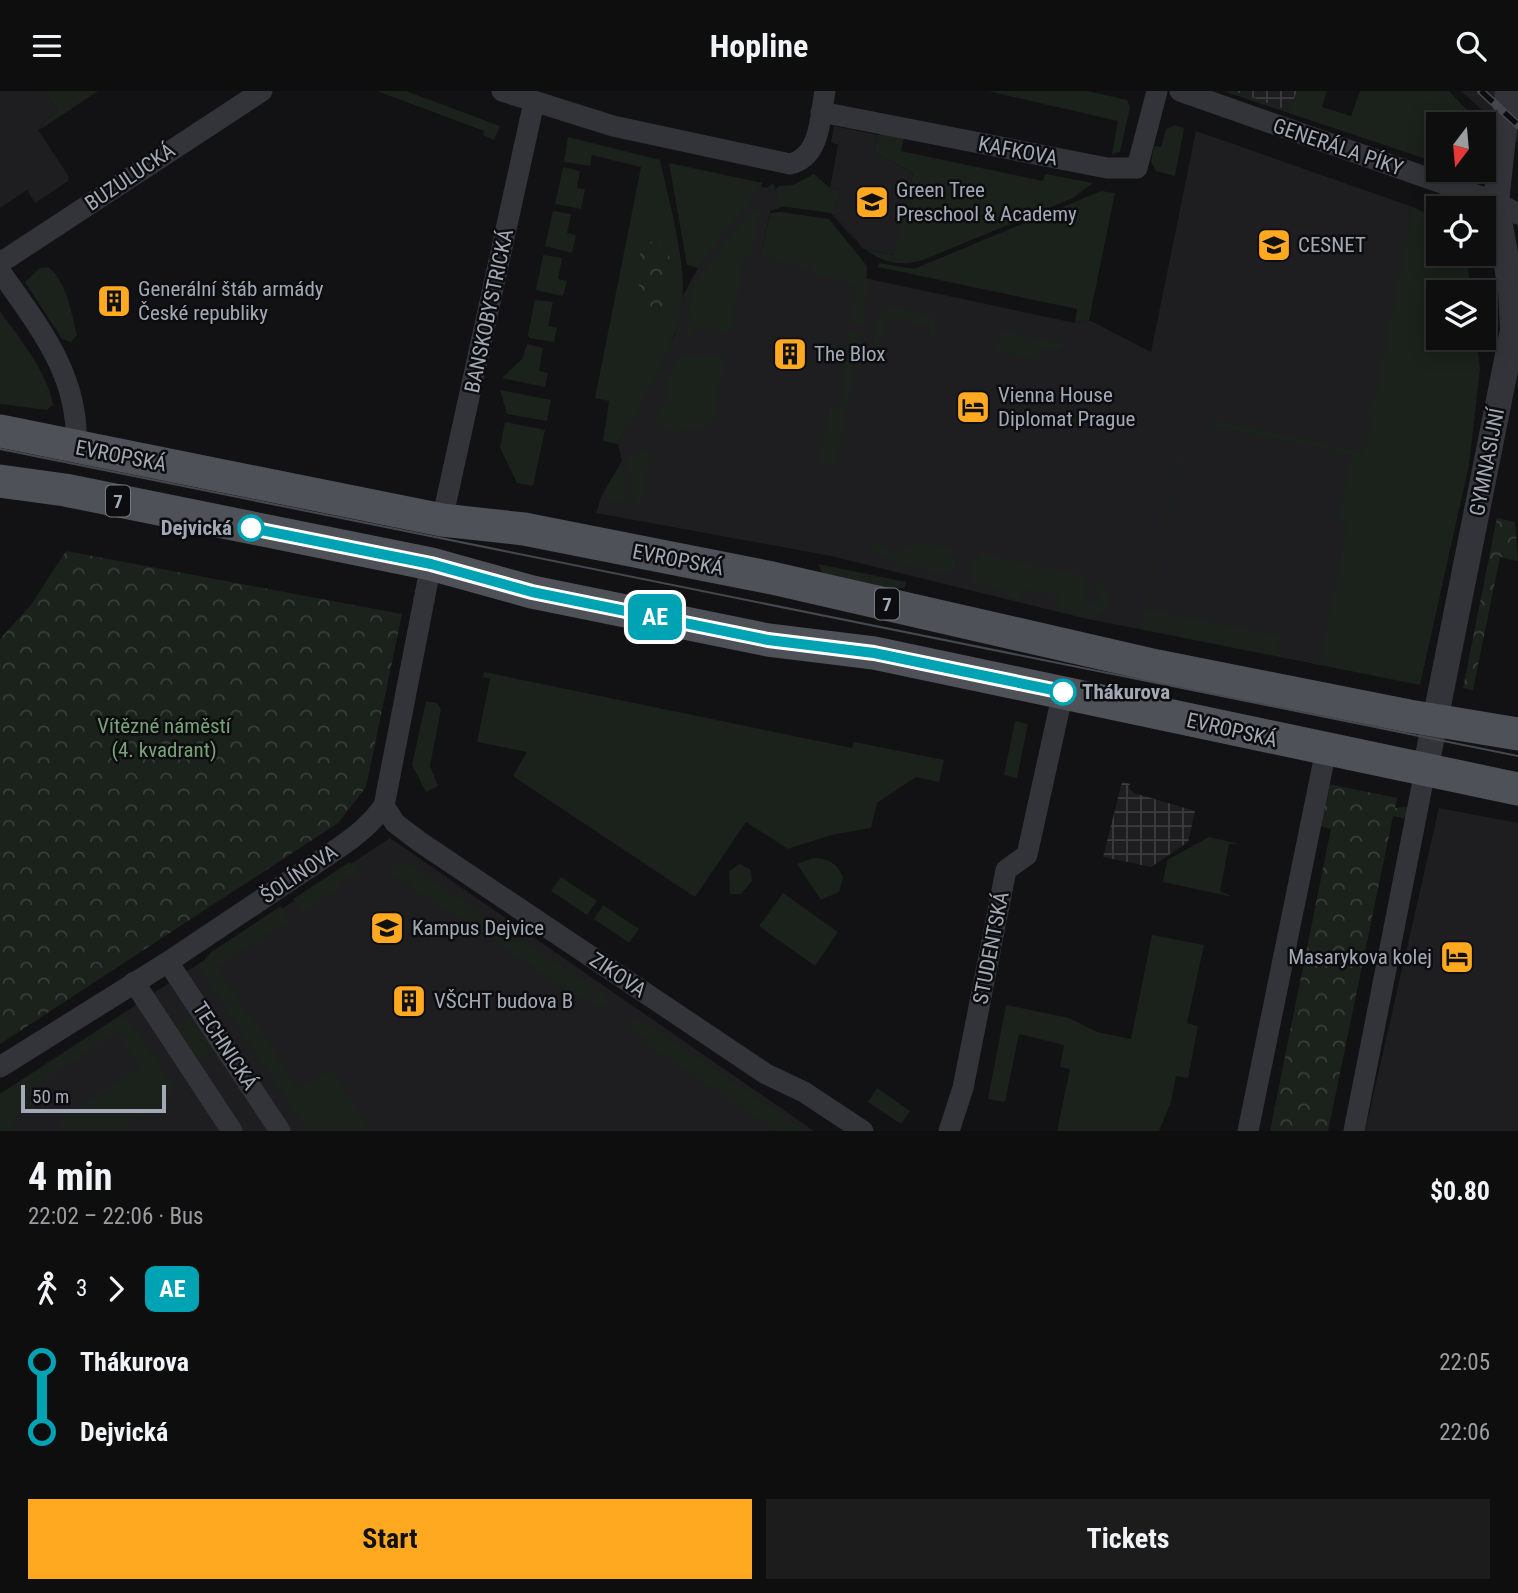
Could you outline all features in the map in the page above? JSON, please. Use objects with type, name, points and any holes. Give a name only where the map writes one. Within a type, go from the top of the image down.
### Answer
[{"type":"main road","name":"EVROPSKÁ","points":[[0,431],[442,520],[524,529],[772,578],[1157,666],[1518,734]]},
{"type":"main road","name":"EVROPSKÁ","points":[[0,481],[65,490],[431,564],[532,592],[768,640],[874,653],[1518,789]]},
{"type":"street","name":"BUZULUCKÁ","points":[[0,263],[262,91]]},
{"type":"street","points":[[502,91],[613,126],[783,164],[798,162],[808,155],[814,146],[825,91]]},
{"type":"street","name":"KAFKOVA","points":[[821,112],[1107,168],[1137,168],[1157,91]]},
{"type":"street","name":"GENERÁLA PÍKY","points":[[1180,91],[1507,208]]},
{"type":"street","name":"GYMNASIJNÍ","points":[[1425,771],[1514,342],[1515,283],[1507,208],[1508,91]]},
{"type":"street","name":"BANSKOBYSTRICKÁ","points":[[442,520],[534,102]]},
{"type":"street","points":[[0,271],[61,363],[76,407],[76,447]]},
{"type":"street","points":[[384,806],[431,564]]},
{"type":"street","name":"STUDENTSKÁ","points":[[949,1131],[962,1089],[1006,870],[1027,855],[1063,692]]},
{"type":"street","points":[[1248,1131],[1325,750]]},
{"type":"street","points":[[1354,1131],[1425,771]]},
{"type":"street","name":"ŠOLÍNOVA","points":[[0,1067],[168,962],[363,831],[384,806]]},
{"type":"street","name":"ZIKOVA","points":[[384,806],[401,829],[420,842],[766,1074],[804,1092],[863,1131]]},
{"type":"street","name":"TECHNICKÁ","points":[[168,962],[280,1131]]},
{"type":"street","name":"TECHNICKÁ","points":[[134,982],[232,1131]]},
{"type":"shaded area","points":[[0,91],[44,91],[58,111],[43,122],[44,127],[38,130],[69,177],[68,181],[35,203],[27,190],[0,208]]},
{"type":"shaded area","points":[[1234,91],[1297,91],[1290,112]]},
{"type":"shaded area","points":[[1461,91],[1503,91],[1518,105],[1518,143],[1496,123],[1496,112],[1484,112]]},
{"type":"shaded area","name":"Green Tree Preschool & Academy","points":[[834,126],[878,135],[874,152],[913,173],[895,255],[864,249],[834,214],[840,190],[830,188],[838,145],[831,142]]},
{"type":"shaded area","points":[[1196,131],[1426,214],[1426,266],[1438,266],[1438,280],[1426,280],[1427,350],[1366,674],[1083,618],[831,556],[596,513],[601,497],[622,461],[618,444],[674,337],[681,299],[698,268],[760,186],[767,188],[773,183],[782,205],[785,206],[770,211],[761,256],[1075,323],[1089,320],[1151,352]]},
{"type":"shaded area","points":[[1122,782],[1130,784],[1129,788],[1134,793],[1195,811],[1188,842],[1151,867],[1103,857]]},
{"type":"shaded area","name":"Masarykova kolej","points":[[1439,808],[1518,823],[1518,1131],[1365,1131]]},
{"type":"shaded area","name":"Kampus Dejvice","points":[[390,838],[814,1131],[0,1131],[0,1094]]},
{"type":"green space","points":[[44,91],[98,91],[44,127],[43,122],[58,111]]},
{"type":"green space","points":[[377,91],[406,91],[500,126],[494,140],[483,135],[484,131]]},
{"type":"green space","points":[[988,91],[1087,91],[1127,100],[1130,107],[1120,152],[1112,154],[1118,121]]},
{"type":"green space","points":[[1223,91],[1234,91],[1290,111],[1297,91],[1327,91],[1322,107],[1351,116],[1360,91],[1449,91],[1469,112],[1426,112],[1426,159]]},
{"type":"green space","points":[[1175,125],[1184,128],[1175,176],[1156,171],[1151,161],[1154,146],[1161,147],[1166,129]]},
{"type":"green space","points":[[883,133],[904,137],[901,151],[1043,181],[1045,174],[1093,183],[1073,198],[923,260],[893,262],[881,259],[866,250],[894,255],[913,173],[874,152],[878,135]]},
{"type":"green space","points":[[568,137],[660,160],[681,257],[683,287],[676,328],[660,369],[618,444],[603,441],[609,401],[595,398],[641,167],[592,155],[590,166],[564,162]]},
{"type":"green space","points":[[669,163],[763,183],[698,268],[687,265]]},
{"type":"green space","points":[[563,167],[580,171],[577,188],[585,189],[581,209],[555,204]]},
{"type":"green space","points":[[814,174],[830,188],[840,190],[834,214],[857,242],[831,213],[780,206],[776,189],[779,186],[793,185]]},
{"type":"green space","points":[[1101,191],[1115,193],[1089,320],[1075,323],[1077,309],[878,267],[879,263],[914,269]]},
{"type":"green space","points":[[1413,207],[1426,214],[1426,266],[1468,266],[1469,280],[1426,280],[1426,350],[1478,350],[1480,369],[1469,465],[1420,685],[1142,629],[1177,459],[1190,462],[1189,465],[1178,463],[1148,610],[1279,636],[1277,654],[1320,663],[1348,522],[1338,520],[1351,454],[1213,426],[1209,419],[1364,453],[1371,420],[1366,419],[1371,397],[1375,397]]},
{"type":"green space","points":[[752,209],[760,211],[752,254],[746,254],[730,333],[694,326],[690,340],[687,339],[691,288]]},
{"type":"green space","points":[[553,211],[571,214],[567,233],[576,235],[572,253],[545,246]]},
{"type":"green space","points":[[781,212],[829,219],[867,266],[865,327],[850,323],[857,284],[811,274],[812,269],[761,256],[770,213]]},
{"type":"green space","points":[[658,240],[669,251],[670,270],[664,281],[668,294],[658,314],[649,318],[634,311],[632,307],[641,290],[634,273],[643,244]]},
{"type":"green space","points":[[543,255],[562,258],[558,279],[567,281],[563,296],[536,290]]},
{"type":"green space","points":[[48,267],[59,280],[67,298],[77,335],[71,342],[62,339],[25,282],[40,268]]},
{"type":"green space","points":[[535,300],[553,302],[548,326],[557,328],[554,342],[529,338]]},
{"type":"green space","points":[[895,307],[931,316],[935,322],[935,339],[931,338],[931,325],[885,319],[876,361],[869,359],[879,315]]},
{"type":"green space","points":[[0,311],[45,380],[53,405],[47,410],[0,404]]},
{"type":"green space","points":[[849,331],[862,333],[836,466],[819,463],[830,406],[839,407],[845,378],[840,377]]},
{"type":"green space","points":[[1003,331],[1066,345],[1059,351],[1042,347],[1038,360],[995,351]]},
{"type":"green space","points":[[527,344],[543,348],[539,371],[548,373],[545,387],[502,378],[522,359]]},
{"type":"green space","points":[[725,356],[712,425],[674,432],[652,423],[667,396],[669,375],[672,375],[676,357]]},
{"type":"green space","points":[[500,390],[551,400],[547,421],[507,414]]},
{"type":"green space","points":[[505,422],[545,430],[533,486],[517,483],[500,448]]},
{"type":"green space","points":[[652,450],[641,505],[634,504],[628,457]]},
{"type":"green space","points":[[622,461],[627,502],[601,497]]},
{"type":"green space","points":[[1497,518],[1515,522],[1518,561],[1500,557],[1473,690],[1463,688]]},
{"type":"green space","points":[[876,542],[894,553],[918,542],[952,549],[950,555],[956,558],[954,570],[945,575],[889,560],[870,547]]},
{"type":"green space","name":"Vítězné náměstí (4. kvadrant)","points":[[66,551],[402,614],[366,787],[338,823],[0,1044],[0,639],[30,606]]},
{"type":"green space","points":[[979,554],[1088,576],[1083,598],[1092,607],[1101,597],[1094,590],[1097,577],[1109,592],[1107,608],[1097,617],[1083,618],[1056,608],[1058,596],[1025,589],[1016,600],[1009,598],[1006,592],[972,581],[971,562],[978,560]]},
{"type":"green space","points":[[818,564],[906,582],[905,588],[861,587],[824,576]]},
{"type":"green space","points":[[484,672],[852,748],[854,742],[944,760],[939,782],[916,777],[877,803],[871,828],[831,835],[788,849],[746,822],[695,897],[513,776],[527,752],[477,742],[490,679],[483,677]]},
{"type":"green space","points":[[426,701],[437,703],[441,709],[430,766],[438,786],[426,792],[412,765]]},
{"type":"green space","points":[[1015,721],[1028,724],[1017,778],[1004,775]]},
{"type":"green space","points":[[1323,783],[1397,798],[1395,808],[1413,806],[1410,819],[1393,816],[1328,1131],[1270,1131],[1331,829],[1315,825]]},
{"type":"green space","points":[[1209,837],[1239,844],[1229,844],[1220,891],[1233,897],[1163,882],[1167,860]]},
{"type":"green space","points":[[813,858],[827,860],[835,865],[843,878],[839,892],[821,900],[797,864]]},
{"type":"green space","points":[[396,861],[404,862],[599,991],[605,991],[608,1004],[599,1008],[579,996],[577,998],[496,941],[412,888],[413,886],[390,873]]},
{"type":"green space","points":[[348,863],[357,864],[362,873],[351,876],[338,885],[340,888],[302,912],[293,899]]},
{"type":"green space","points":[[740,864],[751,870],[752,881],[741,894],[730,894],[729,871]]},
{"type":"green space","points":[[561,877],[597,901],[587,915],[551,891]]},
{"type":"green space","points":[[783,893],[838,932],[815,966],[759,926]]},
{"type":"green space","points":[[603,905],[639,929],[629,943],[594,919]]},
{"type":"green space","points":[[281,906],[290,920],[216,967],[279,1056],[277,1058],[298,1090],[331,1069],[372,1131],[308,1131],[202,972],[202,963],[210,953]]},
{"type":"green space","points":[[1152,935],[1204,945],[1187,1023],[1198,1026],[1188,1078],[1176,1076],[1171,1102],[1159,1131],[1057,1131],[1070,1069],[1060,1067],[1064,1045],[1019,1034],[1005,1102],[988,1099],[1006,1005],[1069,1018],[1097,1032],[1131,1039]]},
{"type":"green space","points":[[195,1015],[217,1048],[194,1063],[172,1031]]},
{"type":"green space","points":[[118,1018],[130,1021],[173,1086],[167,1100],[119,1131],[65,1131],[59,1121],[140,1067],[117,1032],[23,1094],[29,1105],[10,1120],[17,1131],[0,1131],[0,1094]]},
{"type":"green space","points":[[633,1019],[640,1020],[807,1131],[776,1131],[729,1097],[646,1044],[647,1041],[627,1027]]},
{"type":"green space","points":[[877,1088],[910,1111],[901,1124],[868,1102]]},
{"type":"tram line","points":[[0,449],[1518,756]]},
{"type":"railway","points":[[1481,91],[1518,125]]},
{"type":"bus line","name":"AE","points":[[251,528],[431,564],[532,592],[768,640],[874,653],[1063,692]]},
{"type":"place","name":"Green Tree Preschool & Academy","points":[[872,202]]},
{"type":"place","name":"CESNET","points":[[1274,245]]},
{"type":"place","name":"Generální štáb armády České republiky","points":[[114,301]]},
{"type":"place","name":"The Blox","points":[[790,354]]},
{"type":"place","name":"Vienna House Diplomat Prague","points":[[973,407]]},
{"type":"place","name":"Dejvická","points":[[251,528]]},
{"type":"place","name":"Thákurova","points":[[1063,692]]},
{"type":"place","name":"Kampus Dejvice","points":[[387,928]]},
{"type":"place","name":"Masarykova kolej","points":[[1457,957]]},
{"type":"place","name":"VŠCHT budova B","points":[[409,1001]]}]
